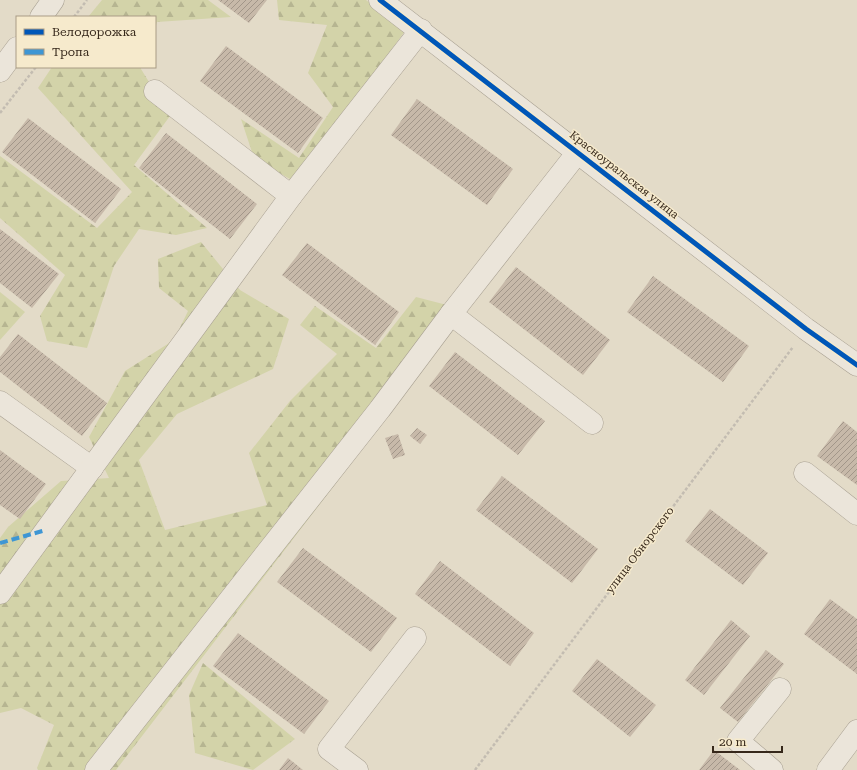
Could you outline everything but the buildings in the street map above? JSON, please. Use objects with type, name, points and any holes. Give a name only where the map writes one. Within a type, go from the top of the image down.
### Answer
[{"type":"street","points":[[41,16],[53,0]]},
{"type":"street","name":"Красноуральская улица","points":[[380,0],[421,30],[806,329],[857,365]]},
{"type":"street","points":[[0,593],[291,196],[421,30]]},
{"type":"street","points":[[0,71],[16,49]]},
{"type":"street","points":[[155,90],[291,196]]},
{"type":"street","points":[[96,770],[380,409],[451,314],[578,152]]},
{"type":"street","points":[[451,314],[592,423]]},
{"type":"street","points":[[0,402],[92,468]]},
{"type":"street","points":[[805,474],[857,514]]},
{"type":"street","points":[[357,770],[329,749],[415,638]]},
{"type":"street","points":[[772,770],[738,741],[780,689]]},
{"type":"street","points":[[828,770],[857,731]]},
{"type":"path","points":[[75,16],[87,0]]},
{"type":"path","points":[[0,113],[35,68]]},
{"type":"green space","points":[[102,0],[208,0],[231,17],[157,22],[156,26],[156,16],[89,16]]},
{"type":"green space","points":[[277,0],[366,0],[405,31],[295,182],[254,158],[241,119],[299,158],[333,107],[308,73],[327,25],[279,20]]},
{"type":"green space","points":[[51,68],[141,68],[170,116],[134,165],[207,228],[176,235],[139,229],[114,266],[87,348],[47,341],[40,316],[65,275],[0,218],[0,156],[97,228],[132,192],[38,88]]},
{"type":"green space","points":[[201,242],[240,290],[289,319],[273,369],[177,414],[139,460],[165,530],[267,505],[249,453],[290,401],[337,354],[300,325],[315,306],[376,348],[416,297],[447,305],[356,457],[116,770],[38,770],[37,768],[54,725],[21,708],[0,713],[0,538],[8,527],[61,481],[109,478],[89,437],[125,371],[174,340],[188,311],[159,288],[158,259]]},
{"type":"green space","points":[[0,292],[25,312],[0,340]]},
{"type":"green space","points":[[203,663],[295,739],[253,770],[195,753],[189,695]]},
{"type":"marked path","points":[[0,543],[46,530]]},
{"type":"cycle path","points":[[380,0],[806,329],[857,365]]}]
